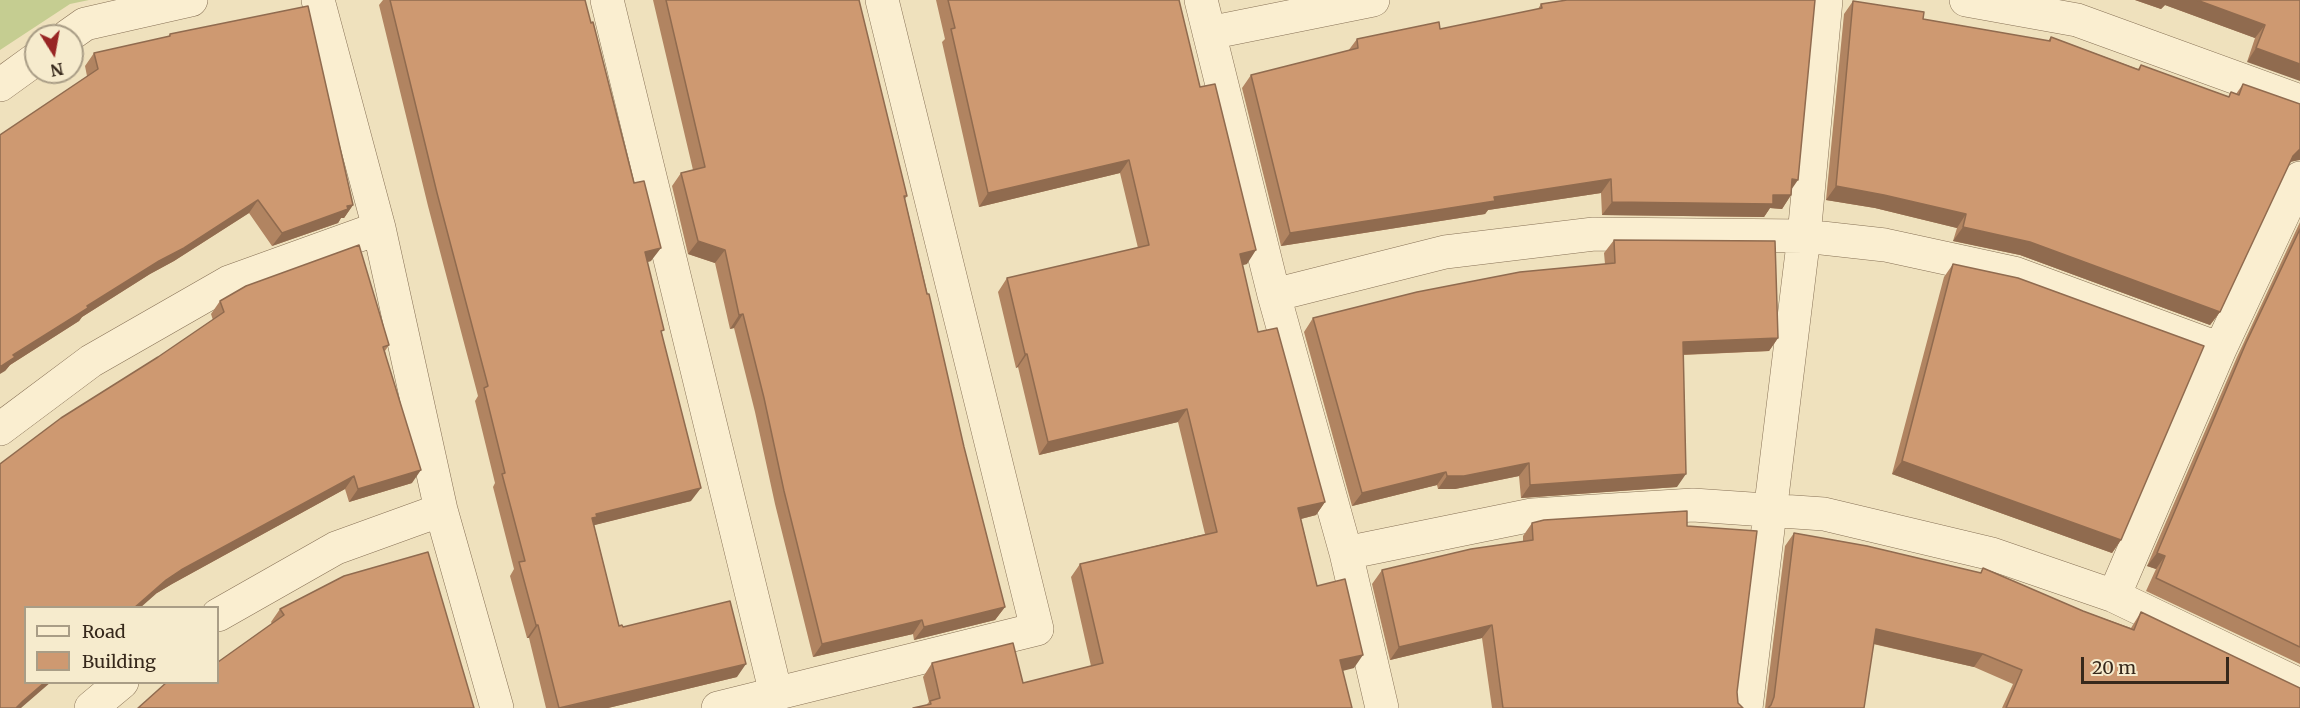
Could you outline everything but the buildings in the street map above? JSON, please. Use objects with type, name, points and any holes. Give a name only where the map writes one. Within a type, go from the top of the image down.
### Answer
[{"type":"street","points":[[84,25],[192,0]]},
{"type":"street","points":[[318,0],[379,228],[441,510],[497,708]]},
{"type":"street","points":[[607,0],[776,694]]},
{"type":"street","points":[[718,708],[1037,629],[882,0]]},
{"type":"street","points":[[1201,0],[1274,295],[1346,553],[1382,708]]},
{"type":"street","points":[[1209,33],[1373,0]]},
{"type":"street","points":[[1746,708],[1804,236],[1826,0]]},
{"type":"street","points":[[1966,0],[2077,20],[2300,101]]},
{"type":"street","points":[[0,85],[24,68]]},
{"type":"street","points":[[2114,596],[2220,349],[2300,178]]},
{"type":"street","points":[[0,429],[90,361],[229,282],[379,228]]},
{"type":"street","points":[[1274,295],[1445,252],[1594,234],[1804,236],[1885,245],[2014,273],[2220,349]]},
{"type":"street","points":[[1346,553],[1532,515],[1693,505],[1824,513],[1992,554],[2114,596],[2300,685]]},
{"type":"street","points":[[219,614],[336,548],[441,510]]},
{"type":"street","points":[[91,708],[120,684]]},
{"type":"green space","points":[[0,0],[89,0],[70,4],[40,24],[24,24],[24,34],[0,50]]}]
